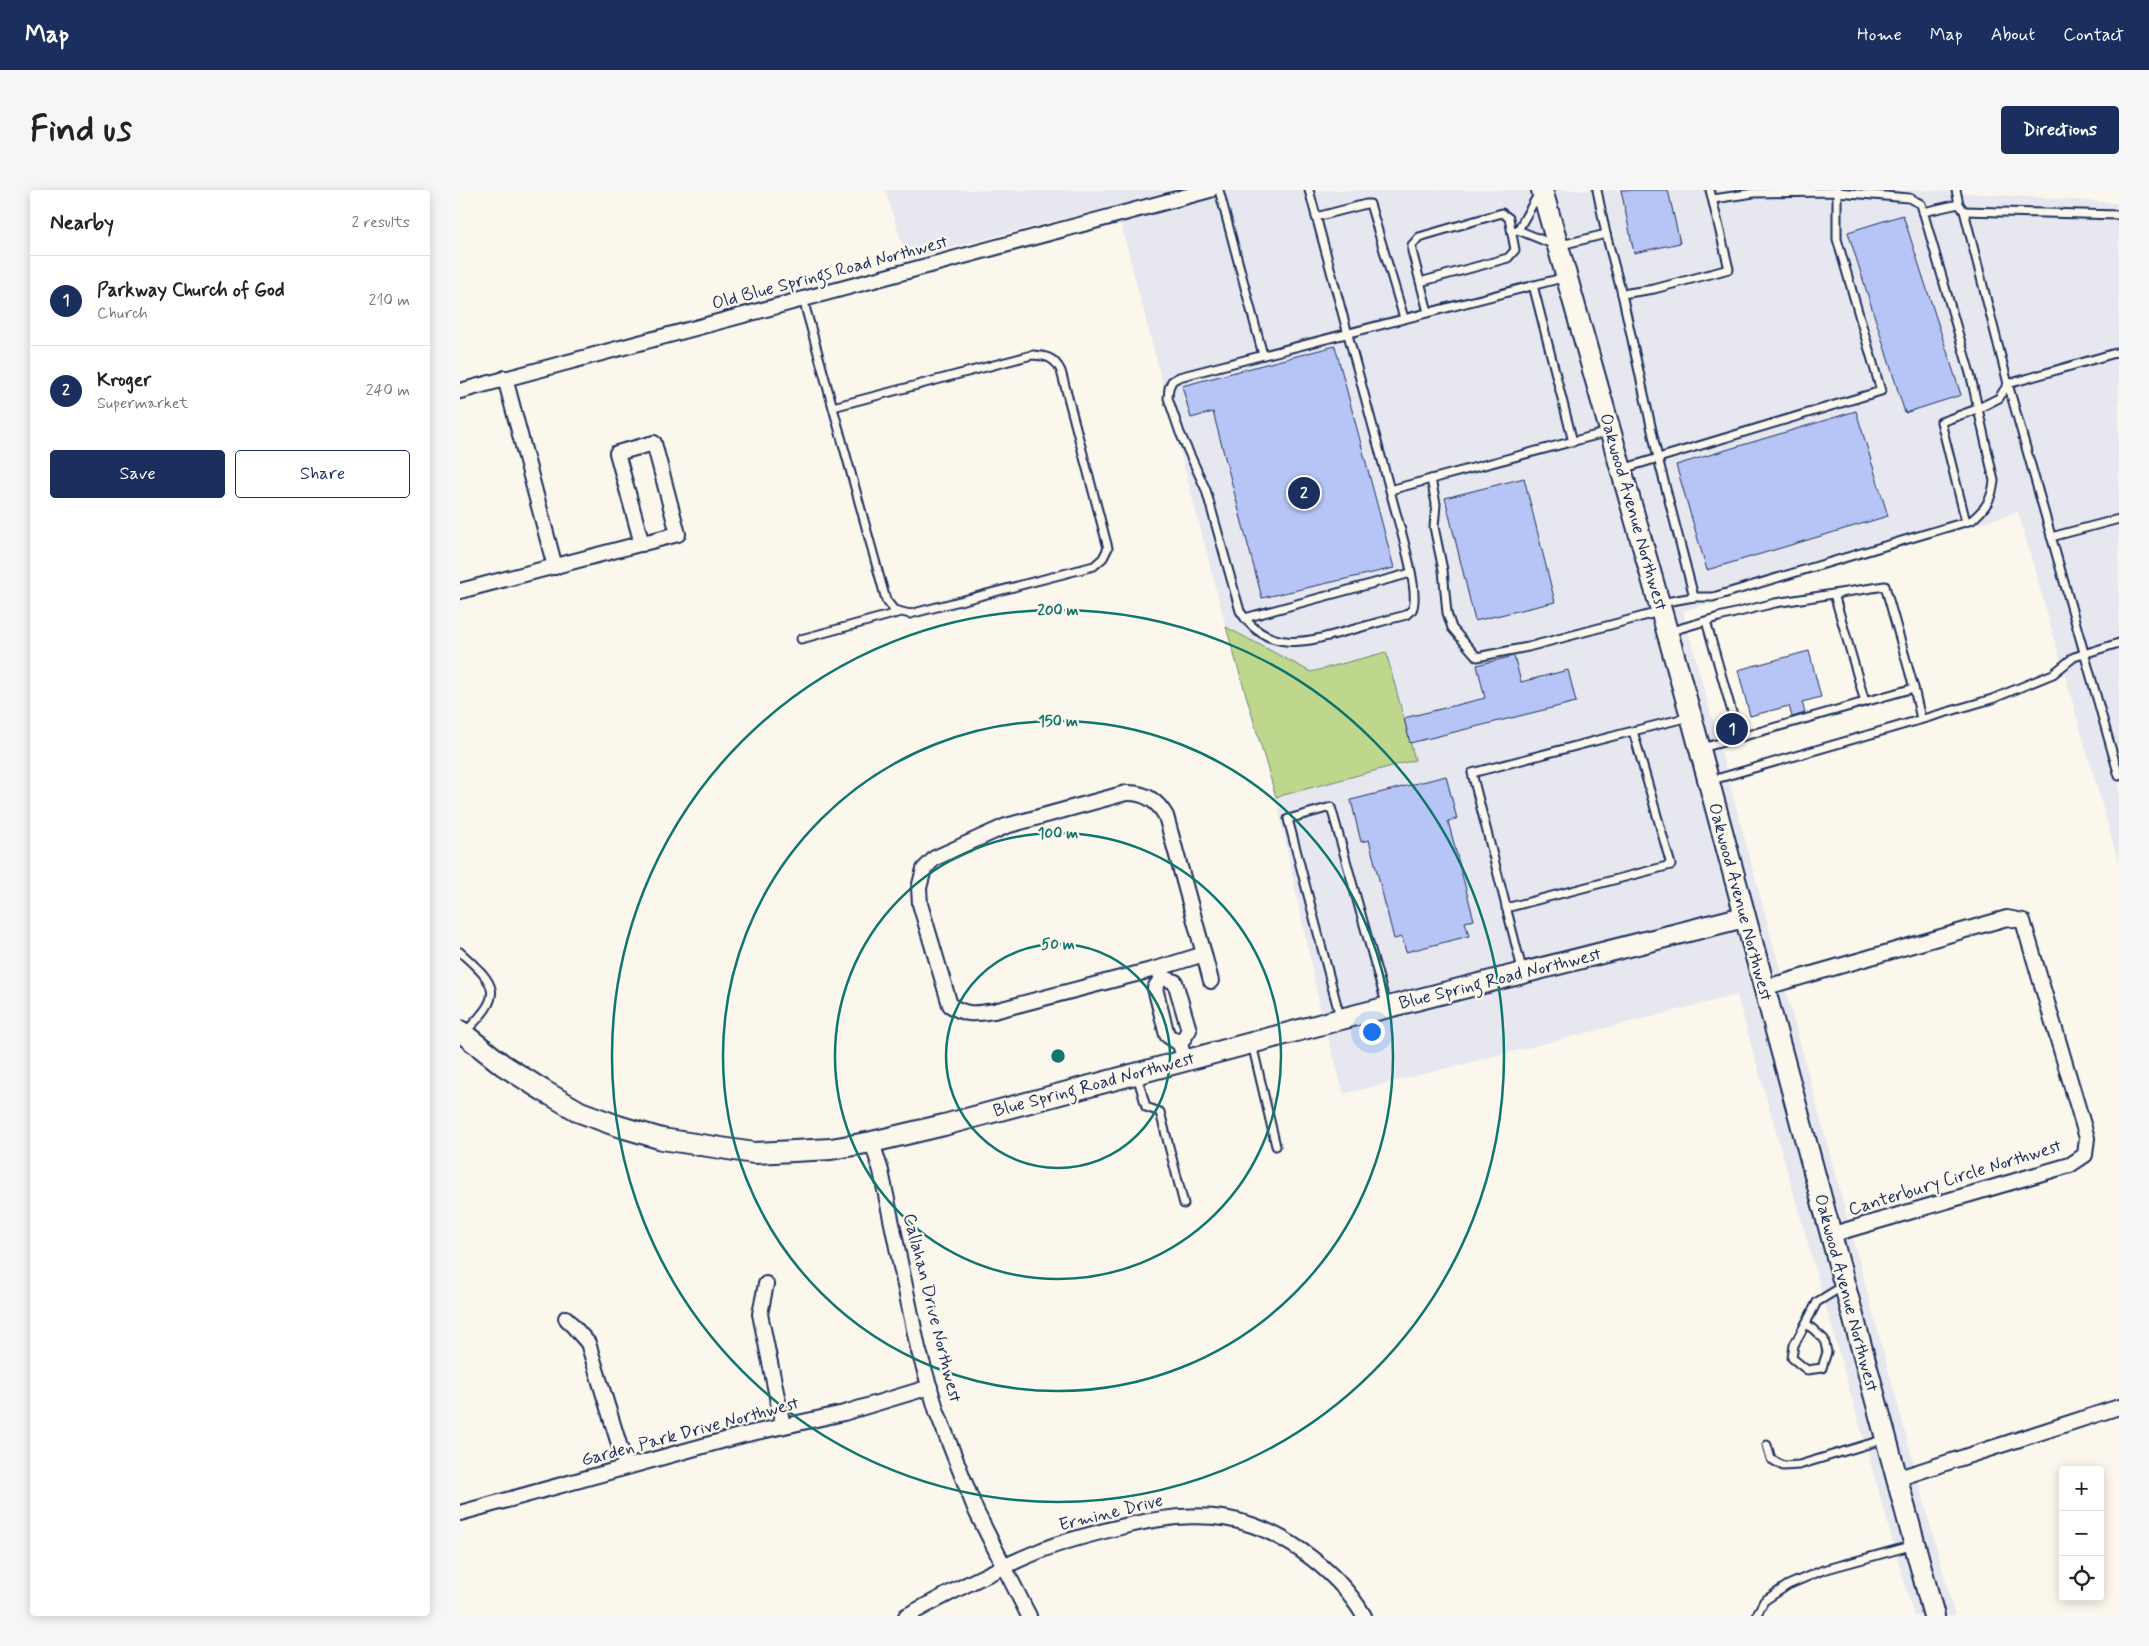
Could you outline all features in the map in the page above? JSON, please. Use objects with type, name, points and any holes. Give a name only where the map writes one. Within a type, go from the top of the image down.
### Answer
[{"type":"street","name":"Old Blue Springs Road Northwest","points":[[460,391],[803,300],[1189,193],[1210,190]]},
{"type":"street","name":"Oakwood Avenue Northwest","points":[[1542,190],[1699,748],[1934,1616]]},
{"type":"street","points":[[1548,211],[1553,190]]},
{"type":"street","points":[[504,378],[555,567]]},
{"type":"street","points":[[460,591],[555,567],[642,544],[678,534],[654,443],[617,453],[642,544]]},
{"type":"street","points":[[1204,954],[1161,973],[994,1011],[971,1015],[960,1012],[950,1005],[920,904],[919,888],[924,869],[934,858],[1006,826],[1126,794],[1138,793],[1150,798],[1161,806],[1166,816],[1204,954],[1211,981]]},
{"type":"street","name":"Blue Spring Road Northwest","points":[[461,1033],[503,1065],[580,1112],[618,1126],[662,1139],[754,1153],[831,1149],[872,1142],[1137,1073],[1183,1052],[1251,1043],[1744,917]]},
{"type":"street","name":"Canterbury Circle Northwest","points":[[1764,988],[2007,918],[2023,921],[2087,1138],[2085,1155],[2070,1165],[1830,1235]]},
{"type":"street","points":[[1161,973],[1175,982],[1189,1030],[1183,1052]]},
{"type":"street","points":[[1161,973],[1156,988],[1167,1035],[1183,1052]]},
{"type":"street","name":"Callahan Drive Northwest","points":[[872,1142],[918,1348],[930,1387],[956,1464],[976,1511],[1029,1616]]},
{"type":"street","points":[[766,1284],[760,1314],[783,1426]]},
{"type":"street","points":[[566,1318],[588,1343],[626,1468]]},
{"type":"street","name":"Garden Park Drive Northwest","points":[[460,1513],[783,1426],[844,1413],[930,1387]]},
{"type":"street","points":[[1896,1479],[2119,1407]]},
{"type":"street","name":"Ermine Drive","points":[[906,1616],[1004,1566],[1043,1550],[1109,1530],[1182,1516],[1213,1517],[1251,1524],[1282,1537],[1318,1562],[1340,1583],[1364,1616]]},
{"type":"lane","points":[[1219,190],[1263,355]]},
{"type":"lane","points":[[1309,190],[1347,332],[1390,490],[1411,573],[1414,597],[1412,610],[1406,615],[1315,640],[1296,643],[1281,641],[1262,634],[1248,623],[1240,610],[1206,490],[1190,457],[1168,398],[1168,388],[1172,381],[1179,377],[1347,332],[1566,277]]},
{"type":"lane","points":[[1515,230],[1542,190]]},
{"type":"lane","points":[[1597,190],[1658,458],[1694,597]]},
{"type":"lane","points":[[1622,294],[1654,289],[1729,269],[1710,190]]},
{"type":"lane","points":[[1956,190],[1959,204],[1964,211],[2008,384],[2119,776]]},
{"type":"lane","points":[[1432,479],[1436,504],[1434,527],[1447,613],[1452,628],[1477,657],[1528,647],[1694,597],[1713,597],[1966,522],[1972,520],[1984,510],[1993,496],[1994,481],[1971,377],[1921,204],[1908,198],[1837,191],[1754,193],[1713,199]]},
{"type":"lane","points":[[1621,470],[1882,391],[1837,240],[1837,191]]},
{"type":"lane","points":[[1316,217],[1370,204],[1404,318]]},
{"type":"lane","points":[[1923,212],[1959,204]]},
{"type":"lane","points":[[1964,211],[2119,215]]},
{"type":"lane","points":[[1420,282],[1508,258],[1515,250],[1515,230],[1508,218],[1502,213],[1419,237],[1412,245],[1412,251],[1420,282],[1428,312]]},
{"type":"lane","points":[[1515,230],[1557,246],[1606,234]]},
{"type":"lane","points":[[1532,285],[1573,442]]},
{"type":"lane","points":[[803,300],[886,600],[894,610],[910,614],[1094,566],[1103,558],[1108,548],[1061,371],[1056,361],[1048,356],[1032,355],[833,407]]},
{"type":"lane","points":[[1966,522],[1941,422],[1977,409],[1998,398],[2008,384],[2119,352]]},
{"type":"lane","points":[[1390,490],[1610,432]]},
{"type":"lane","points":[[2051,537],[2119,519]]},
{"type":"lane","points":[[1245,618],[1411,573]]},
{"type":"lane","points":[[1667,633],[1776,603],[1886,586],[1922,719]]},
{"type":"lane","points":[[1834,594],[1866,702]]},
{"type":"lane","points":[[801,639],[901,612]]},
{"type":"lane","points":[[1706,621],[1739,737]]},
{"type":"lane","points":[[1708,781],[1992,699],[2053,674],[2074,657],[2119,643]]},
{"type":"lane","points":[[1699,748],[1914,688]]},
{"type":"lane","points":[[1523,973],[1472,773],[1690,716]]},
{"type":"lane","points":[[1506,908],[1670,866],[1633,731]]},
{"type":"lane","points":[[1341,1019],[1288,819],[1331,808],[1388,1007]]},
{"type":"lane","points":[[460,952],[478,968],[489,982],[492,990],[490,1004],[482,1015],[461,1033]]},
{"type":"lane","points":[[1251,1043],[1276,1146]]},
{"type":"lane","points":[[1137,1073],[1146,1107],[1160,1112],[1184,1204]]},
{"type":"lane","points":[[1806,1323],[1824,1339],[1827,1352],[1822,1368],[1807,1370],[1792,1358],[1794,1345],[1817,1302],[1844,1286]]},
{"type":"lane","points":[[1767,1445],[1772,1459],[1783,1466],[1799,1465],[1885,1439]]},
{"type":"lane","points":[[1756,1616],[1764,1601],[1797,1581],[1823,1570],[1914,1545]]},
{"type":"shaded area","points":[[885,190],[1926,190],[2119,203],[2119,864],[2018,512],[1683,611],[1955,1616],[1914,1616],[1737,995],[1344,1094],[1321,1012],[1276,797],[1415,760],[1386,653],[1311,672],[1226,627],[1116,205],[907,259]]},
{"type":"green space","points":[[1226,627],[1311,672],[1386,652],[1415,760],[1276,797]]},
{"type":"building","points":[[1621,190],[1668,190],[1680,243],[1634,253]]},
{"type":"building","points":[[1903,215],[1961,395],[1905,413],[1848,232]]},
{"type":"building","points":[[1335,346],[1394,568],[1262,598],[1213,412],[1191,418],[1182,386]]},
{"type":"building","points":[[1856,411],[1888,516],[1707,570],[1676,465]]},
{"type":"building","points":[[1524,478],[1555,602],[1475,621],[1445,498]]},
{"type":"building","points":[[1809,651],[1821,697],[1802,702],[1805,713],[1792,717],[1789,706],[1750,716],[1738,670]]},
{"type":"building","points":[[1514,656],[1521,682],[1568,670],[1576,702],[1410,743],[1404,718],[1485,698],[1477,665]]},
{"type":"building","points":[[1446,776],[1457,819],[1448,821],[1474,920],[1465,922],[1469,936],[1406,952],[1402,937],[1394,939],[1369,840],[1361,842],[1351,800]]},
{"type":"place","name":"Kroger","points":[[1304,493]]},
{"type":"place","name":"Parkway Church of God","points":[[1732,729]]}]
